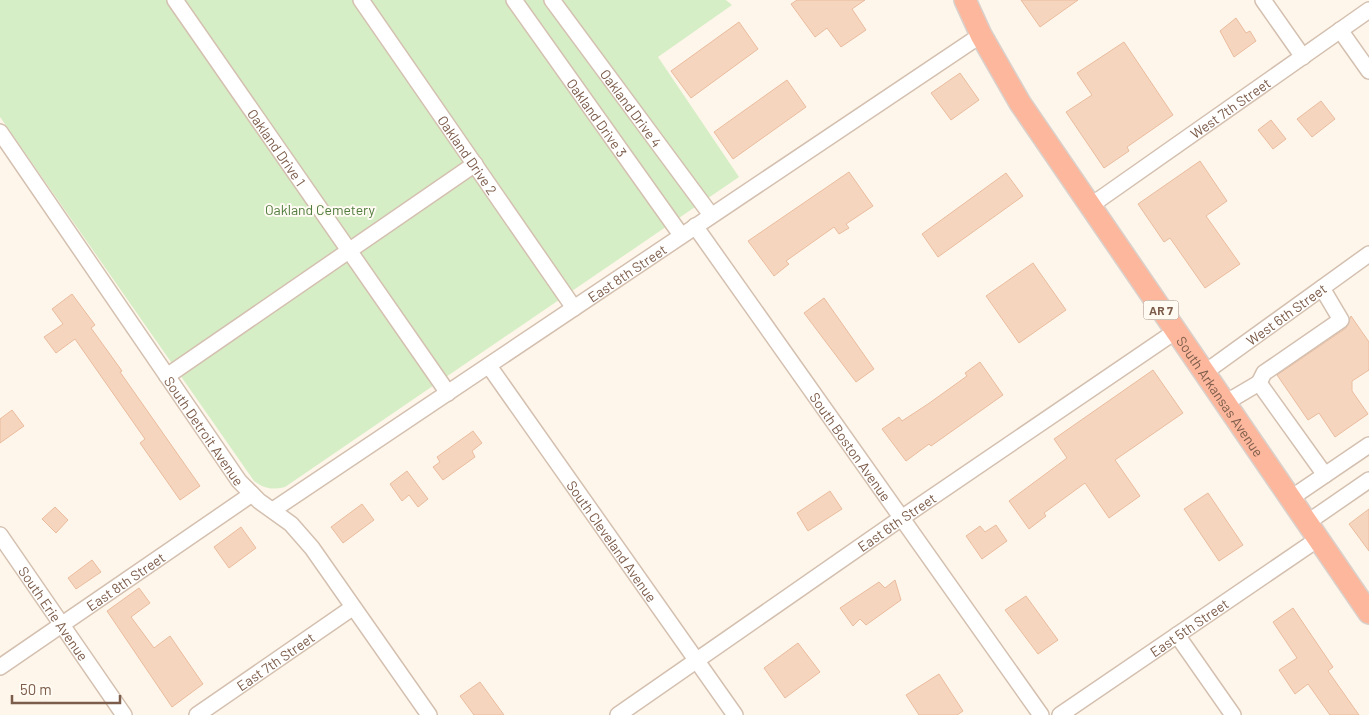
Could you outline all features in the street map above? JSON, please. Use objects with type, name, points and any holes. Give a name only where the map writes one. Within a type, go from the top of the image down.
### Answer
[{"type":"highway","name":"South Arkansas Avenue","points":[[964,0],[981,35],[1020,103],[1369,612]]},
{"type":"street","name":"Oakland Drive 1","points":[[175,0],[348,252],[448,393]]},
{"type":"street","name":"Oakland Drive 2","points":[[361,0],[574,308]]},
{"type":"street","name":"Oakland Drive 3","points":[[514,0],[681,235]]},
{"type":"street","name":"Oakland Drive 4","points":[[552,0],[711,216]]},
{"type":"street","points":[[1263,0],[1303,57]]},
{"type":"street","name":"West 7th Street","points":[[1090,206],[1369,10]]},
{"type":"street","points":[[1340,30],[1369,71]]},
{"type":"street","name":"East 8th Street","points":[[272,510],[981,35]]},
{"type":"street","name":"South Detroit Avenue","points":[[0,132],[239,481],[252,494],[291,524],[312,548],[352,608],[429,715]]},
{"type":"street","points":[[167,376],[475,164]]},
{"type":"street","name":"South Boston Avenue","points":[[695,226],[1041,715]]},
{"type":"street","name":"West 6th Street","points":[[1204,373],[1369,254]]},
{"type":"street","points":[[1225,403],[1259,383],[1264,373],[1341,320],[1322,288]]},
{"type":"street","name":"East 6th Street","points":[[618,715],[900,518],[1176,332]]},
{"type":"street","name":"South Cleveland Avenue","points":[[488,366],[735,715]]},
{"type":"street","points":[[1259,383],[1325,475]]},
{"type":"street","points":[[1291,498],[1369,445]]},
{"type":"street","name":"East 5th Street","points":[[1060,715],[1177,635],[1313,531],[1369,480]]},
{"type":"street","name":"East 8th Street","points":[[0,667],[252,494]]},
{"type":"street","name":"South Erie Avenue","points":[[0,535],[124,715]]},
{"type":"street","name":"East 7th Street","points":[[198,715],[352,608]]},
{"type":"street","points":[[1177,635],[1233,715]]},
{"type":"green space","name":"Oakland Cemetery","points":[[0,0],[726,0],[732,5],[658,57],[739,177],[285,487],[268,488],[254,481],[0,117]]},
{"type":"building","points":[[797,0],[865,0],[852,9],[866,30],[841,47],[827,28],[815,37],[791,4]]},
{"type":"building","points":[[1021,0],[1078,0],[1040,27]]},
{"type":"building","points":[[1236,18],[1246,33],[1250,31],[1256,41],[1234,57],[1220,31]]},
{"type":"building","points":[[739,22],[758,49],[691,98],[671,71]]},
{"type":"building","points":[[1124,42],[1173,115],[1127,147],[1129,151],[1104,168],[1066,112],[1092,95],[1077,73]]},
{"type":"building","points":[[960,73],[979,100],[951,120],[931,93]]},
{"type":"building","points":[[787,80],[806,107],[733,159],[714,132]]},
{"type":"building","points":[[1321,101],[1335,119],[1312,137],[1297,119]]},
{"type":"building","points":[[1271,120],[1286,139],[1273,149],[1258,130]]},
{"type":"building","points":[[1200,161],[1227,201],[1206,216],[1240,264],[1205,288],[1170,238],[1164,242],[1138,204]]},
{"type":"building","points":[[849,172],[873,206],[846,224],[849,228],[839,234],[834,227],[786,261],[789,264],[774,276],[748,241]]},
{"type":"building","points":[[1006,173],[1023,196],[938,257],[922,234]]},
{"type":"building","points":[[1033,263],[1066,310],[1019,343],[986,296]]},
{"type":"building","points":[[72,294],[95,325],[91,328],[122,371],[120,372],[200,486],[180,500],[140,443],[145,439],[75,339],[56,353],[44,337],[63,324],[52,309]]},
{"type":"building","points":[[824,298],[874,369],[856,382],[804,313]]},
{"type":"building","points":[[1351,316],[1369,342],[1369,370],[1352,381],[1352,391],[1368,414],[1335,437],[1319,413],[1308,420],[1277,375],[1346,328]]},
{"type":"building","points":[[980,362],[1003,395],[931,446],[929,444],[906,461],[882,429],[899,417],[902,421],[928,404],[967,376],[965,373]]},
{"type":"building","points":[[1153,370],[1183,413],[1115,460],[1140,496],[1109,518],[1085,483],[1044,513],[1046,516],[1029,529],[1009,501],[1067,458],[1054,439]]},
{"type":"building","points":[[12,410],[24,426],[0,443],[0,419]]},
{"type":"building","points":[[473,431],[482,443],[472,451],[475,457],[443,480],[433,467],[440,462],[437,457]]},
{"type":"building","points":[[407,471],[428,499],[418,507],[409,495],[402,501],[390,484]]},
{"type":"building","points":[[830,491],[842,509],[808,531],[797,513]]},
{"type":"building","points":[[1208,493],[1243,545],[1219,561],[1184,509]]},
{"type":"building","points":[[362,504],[374,520],[343,543],[331,527]]},
{"type":"building","points":[[55,507],[68,520],[56,533],[42,519]]},
{"type":"building","points":[[1369,509],[1369,551],[1349,524]]},
{"type":"building","points":[[996,525],[1007,541],[982,559],[966,536],[980,526],[985,532]]},
{"type":"building","points":[[241,527],[256,548],[229,568],[214,547]]},
{"type":"building","points":[[92,560],[101,572],[76,589],[68,578]]},
{"type":"building","points":[[895,580],[901,600],[866,625],[860,619],[853,626],[840,608],[879,582],[885,588]]},
{"type":"building","points":[[139,588],[150,603],[131,617],[154,648],[170,636],[203,684],[172,707],[107,611]]},
{"type":"building","points":[[1026,596],[1058,640],[1038,654],[1005,610]]},
{"type":"building","points":[[1293,608],[1333,667],[1328,671],[1359,715],[1330,715],[1308,684],[1295,694],[1279,670],[1297,658],[1273,622]]},
{"type":"building","points":[[798,643],[820,672],[785,698],[764,668]]},
{"type":"building","points":[[939,674],[963,711],[957,715],[919,715],[906,695]]},
{"type":"building","points":[[480,682],[504,715],[474,715],[460,696]]}]
